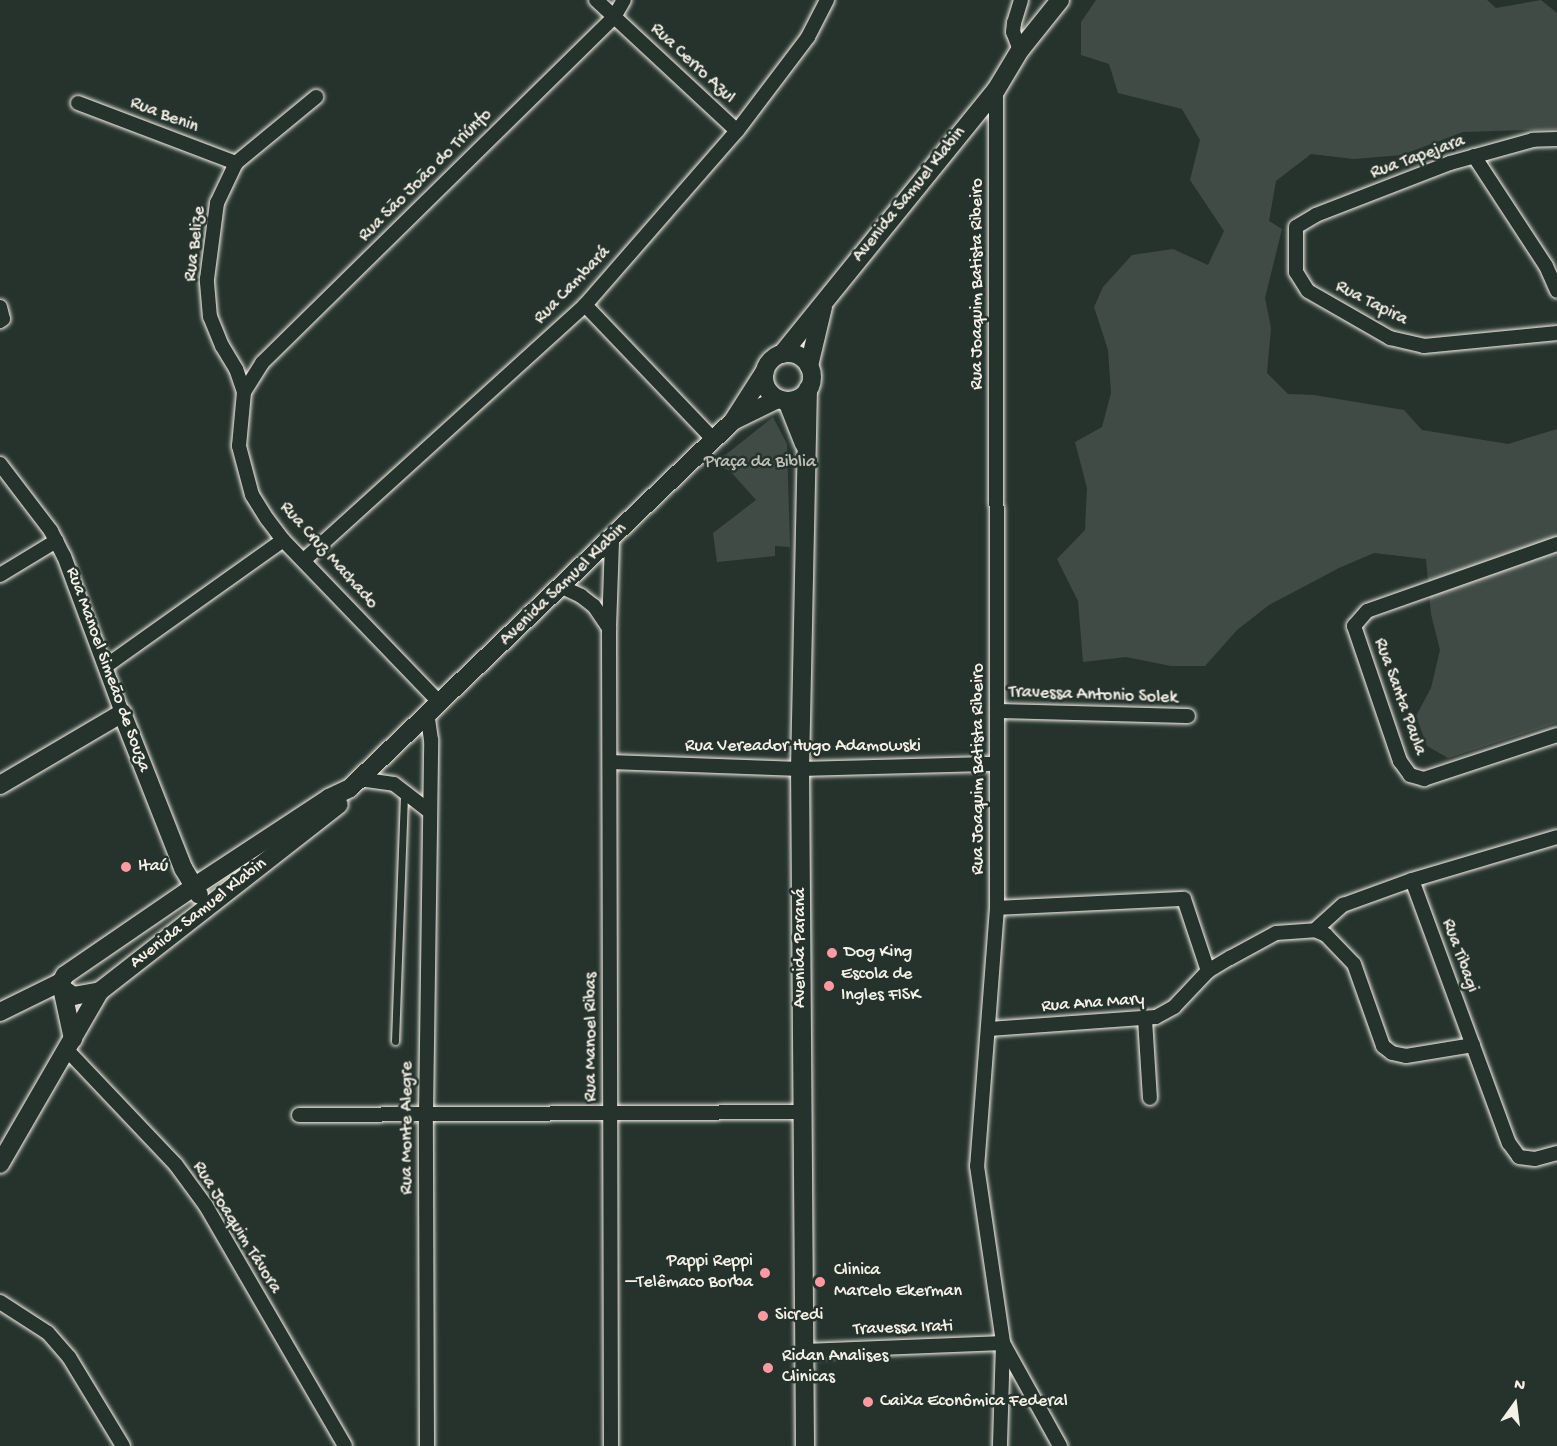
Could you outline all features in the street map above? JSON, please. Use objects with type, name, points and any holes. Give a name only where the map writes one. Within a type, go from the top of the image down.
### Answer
[{"type":"main road","name":"Avenida Samuel Klabin","points":[[782,354],[996,90],[1020,50],[1060,0]]},
{"type":"main road","name":"Avenida Samuel Klabin","points":[[809,366],[825,299]]},
{"type":"main road","points":[[733,421],[782,400],[795,400],[808,389],[811,382],[809,366],[798,355],[782,354],[769,363],[765,371],[766,387],[782,400]]},
{"type":"main road","name":"Avenida Samuel Klabin","points":[[100,991],[183,928],[207,905],[338,806],[355,783],[612,540],[733,421],[765,371]]},
{"type":"main road","name":"Avenida Paraná","points":[[805,1446],[800,769],[808,389]]},
{"type":"main road","name":"Avenida Paraná","points":[[782,400],[806,450]]},
{"type":"main road","points":[[0,785],[122,713]]},
{"type":"main road","name":"Rua Manoel Simeão de Souza","points":[[122,713],[192,888],[207,905]]},
{"type":"main road","name":"Avenida Samuel Klabin","points":[[0,1012],[61,985],[66,975],[192,888],[355,783]]},
{"type":"main road","points":[[61,985],[73,996],[100,991]]},
{"type":"main road","points":[[61,985],[70,1045]]},
{"type":"main road","points":[[0,1164],[100,991]]},
{"type":"street","name":"Rua Cerro Azul","points":[[596,0],[737,131]]},
{"type":"street","name":"Rua São João do Triúnfo","points":[[252,376],[614,17],[624,0]]},
{"type":"street","name":"Rua Cambará","points":[[304,560],[585,305],[737,131],[808,37],[827,0]]},
{"type":"street","points":[[1020,50],[1013,32],[1021,0]]},
{"type":"street","name":"Rua Joaquim Batista Ribeiro","points":[[996,90],[997,908],[977,1166],[1003,1343],[1000,1446]]},
{"type":"street","name":"Rua Belize","points":[[244,392],[236,369],[210,317],[207,279],[217,203],[236,163],[316,98]]},
{"type":"street","name":"Rua Benin","points":[[78,103],[236,163]]},
{"type":"street","name":"Rua Tapejara","points":[[1296,227],[1326,211],[1474,156],[1533,140],[1557,139]]},
{"type":"street","points":[[1474,156],[1546,266],[1557,291]]},
{"type":"street","name":"Rua Tapira","points":[[1296,227],[1296,272],[1308,291],[1390,338],[1424,346],[1557,333]]},
{"type":"street","points":[[585,305],[713,439]]},
{"type":"street","points":[[0,308],[3,319],[0,321]]},
{"type":"street","name":"Rua Cruz Machado","points":[[252,376],[244,392],[239,446],[252,495],[283,540],[304,560],[433,707]]},
{"type":"street","name":"Rua Manoel Simeão de Souza","points":[[0,464],[64,555],[122,713]]},
{"type":"street","points":[[106,666],[283,540]]},
{"type":"street","name":"Rua Manoel Ribas","points":[[611,1446],[609,628],[612,540]]},
{"type":"street","points":[[0,575],[56,541]]},
{"type":"street","name":"Rua Santa Paula","points":[[1557,544],[1367,611],[1354,626],[1400,761],[1410,775],[1424,778],[1557,735]]},
{"type":"street","points":[[562,587],[581,596],[594,606],[609,628]]},
{"type":"street","name":"Rua Monte Alegre","points":[[427,1446],[426,1115],[429,811],[433,707]]},
{"type":"street","name":"Travessa Antonio Solek","points":[[997,711],[1188,716]]},
{"type":"street","name":"Rua Vereador Hugo Adamowski","points":[[610,762],[800,769],[996,764]]},
{"type":"street","points":[[355,783],[394,784],[429,811]]},
{"type":"street","points":[[1473,1045],[1406,1056],[1392,1053],[1383,1046],[1354,964],[1321,932],[1342,905],[1412,880],[1557,837]]},
{"type":"street","name":"Rua Tibagi","points":[[1412,880],[1509,1143],[1519,1157],[1534,1160],[1557,1153]]},
{"type":"street","points":[[997,908],[1184,899],[1208,971]]},
{"type":"street","name":"Rua Ana Mary","points":[[989,1029],[1156,1017],[1174,1007],[1208,971],[1276,933],[1321,932]]},
{"type":"street","points":[[1145,1019],[1150,1098]]},
{"type":"street","name":"Rua Joaquim Távora","points":[[70,1045],[176,1165],[206,1206],[345,1446]]},
{"type":"street","points":[[299,1115],[803,1112]]},
{"type":"street","points":[[0,1302],[48,1333],[62,1349],[123,1446]]},
{"type":"street","points":[[1003,1343],[1060,1446]]},
{"type":"street","name":"Travessa Irati","points":[[805,1351],[1003,1343]]},
{"type":"lane","points":[[395,1041],[404,790]]},
{"type":"green space","points":[[1096,0],[1487,0],[1496,8],[1541,0],[1557,13],[1557,129],[1463,132],[1402,155],[1354,159],[1311,154],[1276,181],[1269,221],[1282,229],[1265,298],[1271,328],[1267,373],[1288,394],[1314,395],[1404,410],[1422,430],[1508,444],[1557,429],[1557,723],[1448,758],[1427,746],[1416,716],[1431,688],[1440,650],[1431,614],[1426,559],[1374,553],[1339,568],[1269,605],[1237,630],[1205,666],[1171,666],[1126,657],[1083,662],[1078,601],[1057,559],[1085,530],[1087,488],[1075,442],[1102,427],[1111,393],[1108,350],[1094,307],[1103,287],[1132,255],[1173,249],[1208,265],[1224,231],[1190,180],[1200,140],[1182,109],[1118,93],[1109,64],[1081,55],[1081,22]]},
{"type":"green space","name":"Praça da Biblia","points":[[773,417],[787,444],[790,547],[775,546],[775,556],[717,562],[713,533],[756,500],[730,471],[714,464]]},
{"type":"place","name":"Itaú","points":[[126,867]]},
{"type":"place","name":"Dog King","points":[[832,953]]},
{"type":"place","name":"Escola de Ingles FISK","points":[[829,986]]},
{"type":"place","name":"Pappi Reppi –Telêmaco Borba","points":[[765,1273]]},
{"type":"place","name":"Clinica Marcelo Ekerman","points":[[820,1282]]},
{"type":"place","name":"Sicredi","points":[[763,1316]]},
{"type":"place","name":"Ridan Analises Clinicas","points":[[768,1368]]},
{"type":"place","name":"Caixa Econômica Federal","points":[[868,1402]]}]
